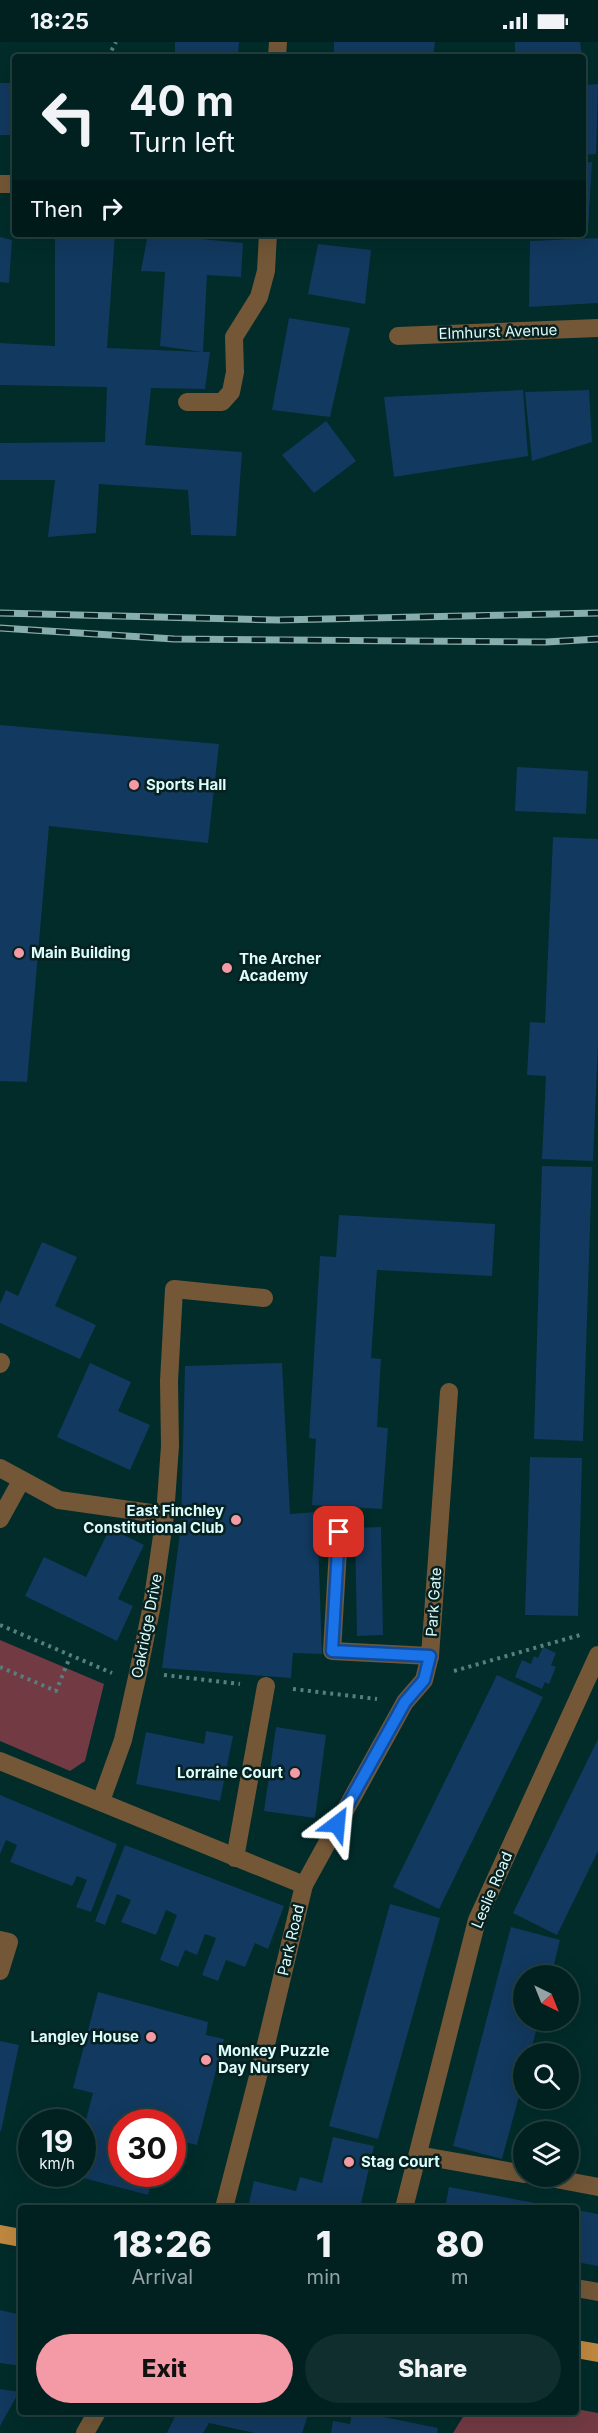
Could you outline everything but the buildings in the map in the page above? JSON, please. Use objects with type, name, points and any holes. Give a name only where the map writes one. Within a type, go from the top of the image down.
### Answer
[{"type":"main road","points":[[0,2234],[18,2237]]},
{"type":"main road","points":[[579,2350],[598,2353]]},
{"type":"street","points":[[187,402],[222,402],[231,392],[235,372],[234,337],[259,297],[266,271],[268,237]]},
{"type":"street","name":"Elmhurst Avenue","points":[[398,336],[598,328]]},
{"type":"street","name":"Oakridge Drive","points":[[101,1800],[123,1740],[152,1605],[165,1515],[170,1446],[169,1381],[174,1289],[264,1298]]},
{"type":"street","name":"Park Gate","points":[[304,1885],[405,1702],[424,1680],[430,1656],[449,1392]]},
{"type":"street","points":[[0,1468],[59,1500],[165,1515]]},
{"type":"street","points":[[0,1519],[21,1481]]},
{"type":"street","points":[[339,1532],[332,1651],[430,1656]]},
{"type":"street","name":"Leslie Road","points":[[405,2205],[477,1920],[598,1655]]},
{"type":"street","points":[[235,1858],[266,1686]]},
{"type":"street","name":"Park Road","points":[[0,1761],[101,1800],[304,1885],[225,2205]]},
{"type":"street","points":[[0,1940],[9,1942],[0,1971]]},
{"type":"street","points":[[418,2155],[513,2172]]},
{"type":"street","points":[[579,2183],[598,2187]]},
{"type":"street","points":[[579,2289],[598,2292]]},
{"type":"street","points":[[85,2433],[95,2415]]},
{"type":"path","points":[[0,1625],[115,1675],[138,1673]]},
{"type":"path","points":[[424,1680],[587,1634]]},
{"type":"path","points":[[0,1667],[56,1691],[70,1657]]},
{"type":"shaded area","points":[[0,1640],[104,1684],[85,1761],[70,1771],[0,1741]]},
{"type":"shaded area","points":[[579,2410],[598,2413],[598,2433],[453,2433],[464,2415],[579,2415]]},
{"type":"railway","points":[[0,613],[278,620],[598,613]]},
{"type":"railway","points":[[0,628],[174,639],[546,642],[598,639]]},
{"type":"place","name":"Sports Hall","points":[[134,785]]},
{"type":"place","name":"Main Building","points":[[19,953]]},
{"type":"place","name":"The Archer Academy","points":[[227,968]]},
{"type":"place","name":"East Finchley Constitutional Club","points":[[236,1520]]},
{"type":"place","name":"Lorraine Court","points":[[295,1773]]},
{"type":"place","name":"Langley House","points":[[151,2037]]},
{"type":"place","name":"Monkey Puzzle Day Nursery","points":[[206,2060]]},
{"type":"place","name":"Stag Court","points":[[349,2162]]},
{"type":"route","points":[[337,1824],[405,1702],[424,1680],[430,1656],[332,1651],[339,1532]]}]
